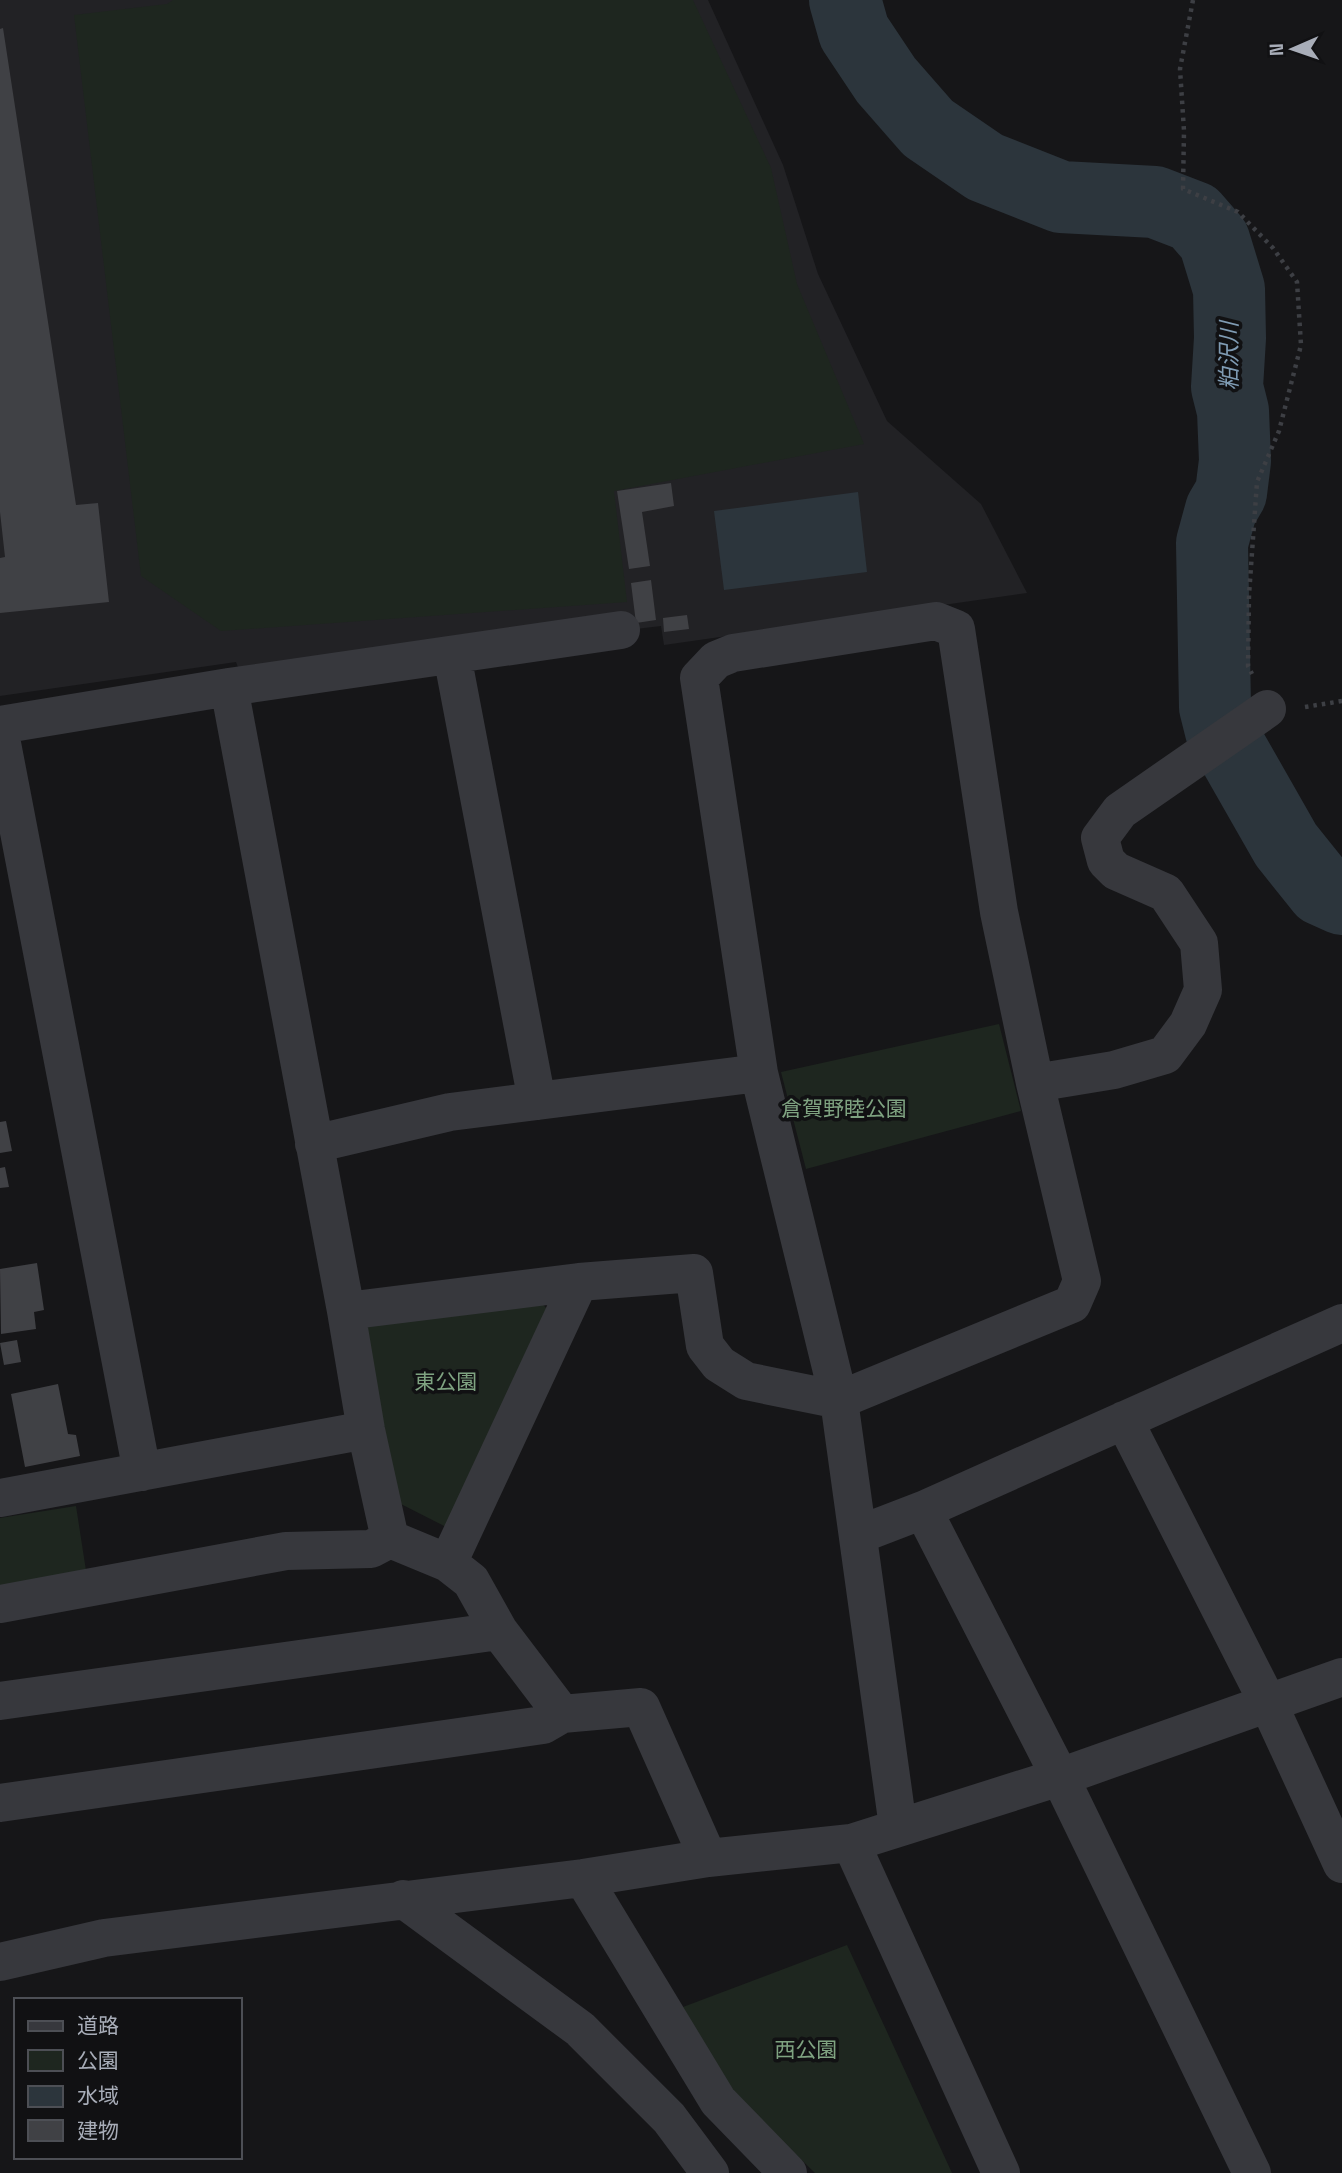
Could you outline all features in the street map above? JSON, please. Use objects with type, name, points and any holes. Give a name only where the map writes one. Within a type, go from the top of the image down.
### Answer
[{"type":"street","points":[[346,1311],[579,1282],[694,1273],[705,1346],[719,1364],[746,1381],[839,1401],[1072,1304],[1082,1280],[1035,1083],[999,912],[956,629],[936,621],[733,653],[716,660],[699,678],[759,1073],[839,1401],[898,1827]]},
{"type":"street","points":[[0,725],[229,687],[621,631]]},
{"type":"street","points":[[452,654],[537,1101]]},
{"type":"street","points":[[229,687],[366,1430],[390,1539]]},
{"type":"street","points":[[1035,1083],[1114,1070],[1165,1055],[1188,1024],[1203,990],[1199,943],[1166,893],[1116,871],[1105,861],[1100,838],[1120,811],[1267,709]]},
{"type":"street","points":[[0,733],[142,1472]]},
{"type":"street","points":[[314,1144],[450,1112],[759,1073]]},
{"type":"street","points":[[447,1563],[579,1282]]},
{"type":"street","points":[[858,1535],[923,1510],[1342,1324]]},
{"type":"street","points":[[1124,1420],[1268,1703],[1342,1864]]},
{"type":"street","points":[[0,1498],[366,1430]]},
{"type":"street","points":[[923,1510],[1060,1777],[1252,2173]]},
{"type":"street","points":[[390,1539],[447,1563],[471,1581],[499,1631],[562,1714]]},
{"type":"street","points":[[0,1604],[286,1551],[371,1549],[390,1539]]},
{"type":"street","points":[[0,1700],[499,1631]]},
{"type":"street","points":[[0,1962],[104,1938],[583,1878],[708,1858],[851,1843],[1060,1777],[1342,1677]]},
{"type":"street","points":[[0,1803],[542,1726],[562,1714],[640,1707],[708,1858]]},
{"type":"street","points":[[851,1843],[1001,2173]]},
{"type":"street","points":[[583,1878],[718,2101],[788,2173]]},
{"type":"street","points":[[403,1899],[580,2029],[669,2118],[710,2173]]},
{"type":"path","points":[[1193,0],[1181,69],[1183,189],[1238,212],[1273,248],[1297,282],[1301,345],[1279,431],[1257,482],[1248,595],[1248,666],[1267,709]]},
{"type":"shaded area","points":[[0,0],[708,0],[783,165],[818,274],[887,421],[981,504],[1027,593],[664,645],[661,626],[241,676],[236,662],[0,696]]},
{"type":"green space","points":[[173,0],[693,0],[771,168],[797,284],[864,444],[614,491],[627,602],[221,631],[141,576],[74,15],[167,4]]},
{"type":"green space","name":"倉賀野睦公園","points":[[999,1024],[1021,1111],[806,1169],[781,1072]]},
{"type":"green space","name":"東公園","points":[[540,1301],[547,1309],[452,1530],[397,1502],[364,1321]]},
{"type":"green space","points":[[76,1506],[87,1577],[0,1595],[0,1518]]},
{"type":"green space","name":"西公園","points":[[847,1945],[952,2173],[815,2173],[727,2087],[683,2007]]},
{"type":"water","points":[[858,492],[867,572],[724,590],[714,511]]},
{"type":"building","points":[[3,28],[76,505],[98,503],[109,602],[0,613],[0,558],[5,557],[0,512],[0,29]]},
{"type":"building","points":[[671,483],[674,506],[642,512],[650,566],[629,569],[617,491]]},
{"type":"building","points":[[651,580],[656,620],[636,623],[631,583]]},
{"type":"building","points":[[687,615],[689,629],[664,632],[663,618]]},
{"type":"building","points":[[6,1121],[12,1151],[0,1153],[0,1122]]},
{"type":"building","points":[[5,1167],[9,1187],[0,1188],[0,1168]]},
{"type":"building","points":[[37,1263],[44,1310],[34,1312],[36,1329],[1,1334],[0,1269]]},
{"type":"building","points":[[17,1340],[21,1362],[4,1365],[0,1343]]},
{"type":"building","points":[[58,1384],[68,1434],[76,1435],[80,1456],[25,1467],[11,1394]]},
{"type":"waterway","name":"粕沢川","points":[[845,0],[854,32],[886,80],[928,128],[985,167],[1061,197],[1155,202],[1194,217],[1214,240],[1229,289],[1227,387],[1233,411],[1235,461],[1231,493],[1221,510],[1212,543],[1215,707],[1221,731],[1286,845],[1322,890],[1342,899]]}]
